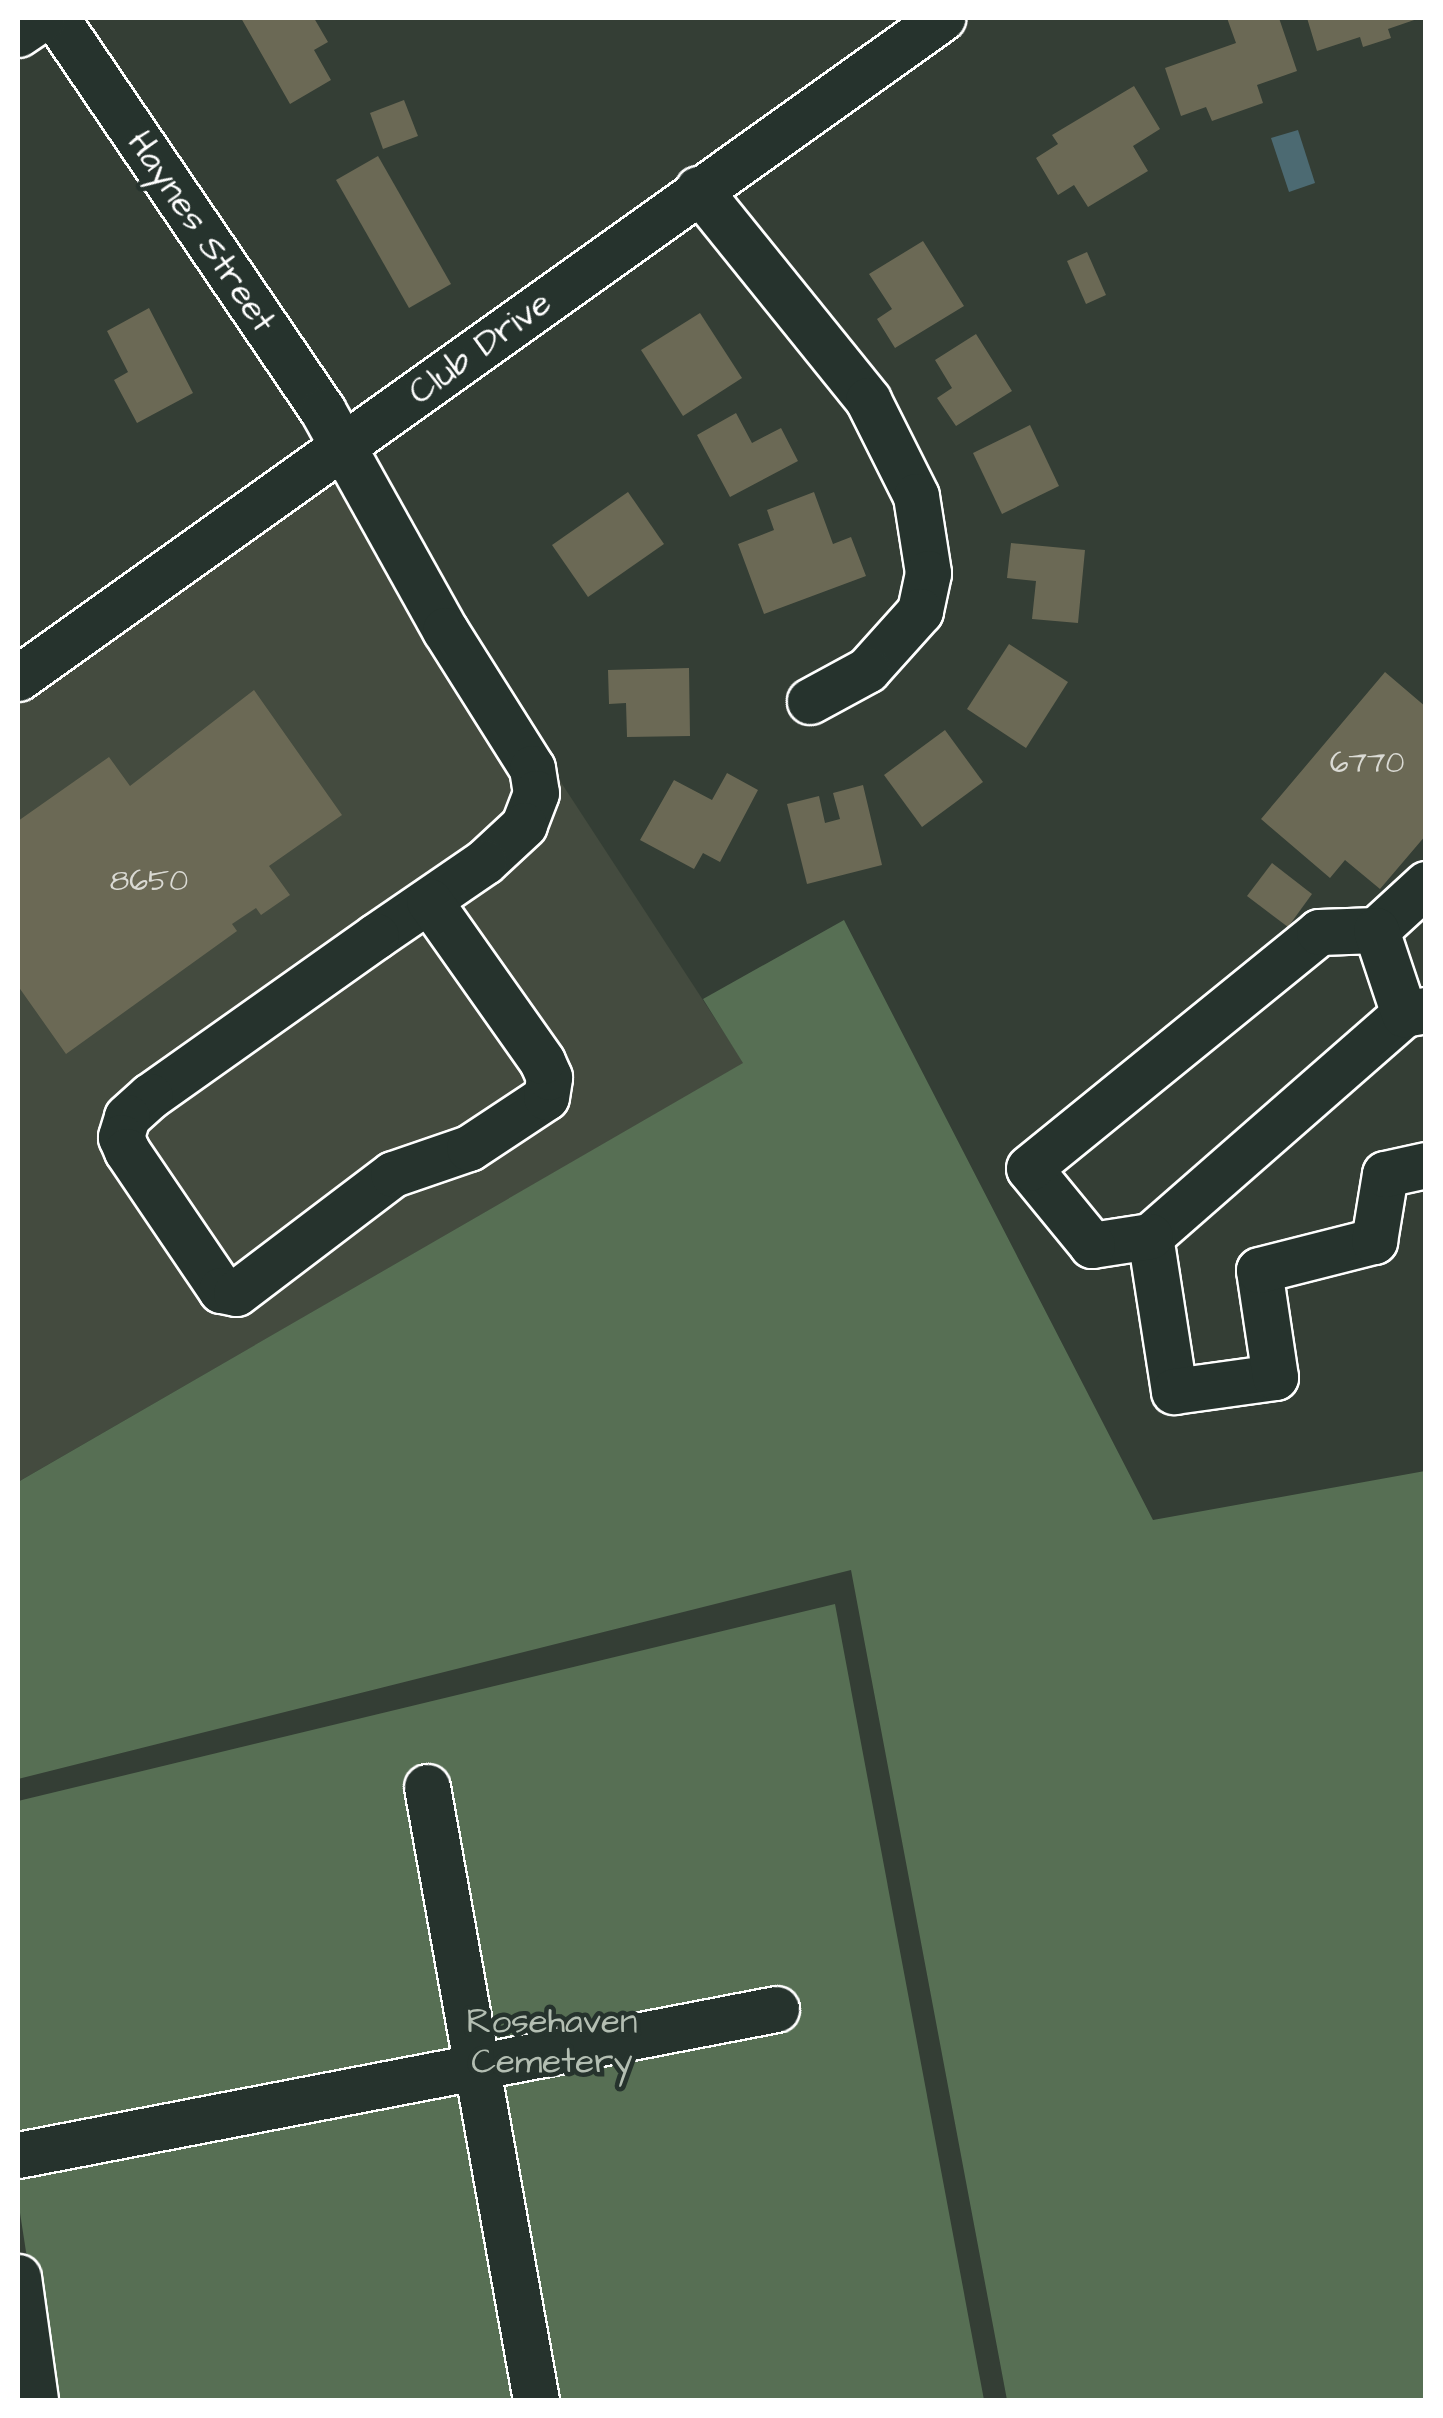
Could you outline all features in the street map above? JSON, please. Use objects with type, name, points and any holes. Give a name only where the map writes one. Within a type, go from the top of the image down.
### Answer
[{"type":"street","points":[[18,34],[42,18]]},
{"type":"street","name":"Haynes Street","points":[[56,18],[342,448],[532,768],[536,793],[524,825],[428,901],[150,1096],[127,1117],[121,1137],[214,1284],[228,1294],[279,1263],[393,1174],[469,1148],[546,1097],[549,1077],[542,1061],[428,901]]},
{"type":"street","name":"Club Drive","points":[[18,678],[942,18]]},
{"type":"street","points":[[698,189],[868,400],[916,496],[928,573],[920,611],[867,670],[810,701]]},
{"type":"street","points":[[1376,930],[1415,1012],[1150,1236],[1092,1244],[1028,1168],[1318,932],[1376,930],[1426,884]]},
{"type":"street","points":[[1150,1236],[1174,1391],[1275,1377],[1258,1270],[1374,1241],[1385,1174],[1426,1165]]},
{"type":"street","points":[[427,1787],[480,2066],[536,2400]]},
{"type":"street","points":[[18,2155],[776,2009]]},
{"type":"street","points":[[18,2277],[35,2400]]},
{"type":"shaded area","points":[[343,448],[744,1063],[18,1482],[18,678]]},
{"type":"green space","points":[[844,920],[1153,1520],[1425,1471],[1425,2400],[1007,2400],[851,1570],[18,1779],[18,1482],[743,1063],[703,999]]},
{"type":"green space","name":"Rosehaven Cemetery","points":[[835,1604],[984,2400],[49,2400],[18,2200],[18,1801]]},
{"type":"water","points":[[1298,130],[1315,183],[1289,192],[1271,138]]},
{"type":"building","points":[[241,18],[314,18],[328,42],[314,50],[331,80],[290,104]]},
{"type":"building","points":[[1227,18],[1279,18],[1297,71],[1257,85],[1263,103],[1212,121],[1206,107],[1181,116],[1165,68],[1236,43]]},
{"type":"building","points":[[1307,18],[1420,18],[1388,29],[1391,38],[1363,47],[1360,37],[1317,51]]},
{"type":"building","points":[[1134,86],[1160,129],[1133,146],[1148,171],[1088,207],[1074,185],[1058,195],[1036,158],[1058,144],[1052,135]]},
{"type":"building","points":[[404,100],[418,136],[383,149],[370,113]]},
{"type":"building","points":[[378,156],[451,284],[409,308],[336,180]]},
{"type":"building","points":[[923,241],[964,306],[895,348],[877,319],[892,309],[869,274]]},
{"type":"building","points":[[1087,252],[1106,295],[1086,304],[1067,261]]},
{"type":"building","points":[[149,308],[193,393],[137,423],[114,380],[128,372],[107,331]]},
{"type":"building","points":[[700,313],[742,378],[683,416],[641,350]]},
{"type":"building","points":[[976,334],[1012,391],[956,426],[937,398],[952,388],[935,360]]},
{"type":"building","points":[[736,413],[752,443],[781,428],[798,461],[730,497],[697,435]]},
{"type":"building","points":[[1030,425],[1059,486],[1002,514],[973,453]]},
{"type":"building","points":[[628,492],[664,544],[588,597],[552,545]]},
{"type":"building","points":[[814,492],[833,544],[851,537],[866,576],[764,614],[738,544],[774,530],[767,510]]},
{"type":"building","points":[[1011,543],[1085,550],[1078,623],[1032,619],[1036,581],[1007,578]]},
{"type":"building","points":[[1009,644],[1068,682],[1026,748],[967,709]]},
{"type":"building","points":[[689,668],[690,736],[627,737],[626,703],[609,704],[608,670]]},
{"type":"building","points":[[1385,672],[1426,707],[1426,835],[1380,889],[1345,860],[1330,878],[1261,819]]},
{"type":"building","points":[[254,690],[342,815],[269,866],[290,895],[261,915],[256,908],[232,924],[237,931],[66,1054],[18,986],[18,821],[109,757],[130,786]]},
{"type":"building","points":[[945,730],[983,782],[922,827],[884,775]]},
{"type":"building","points":[[727,773],[758,790],[720,862],[703,853],[694,869],[640,840],[674,780],[712,800]]},
{"type":"building","points":[[863,785],[882,865],[807,884],[787,804],[819,796],[825,823],[840,819],[833,793]]},
{"type":"building","points":[[1272,863],[1312,894],[1288,927],[1247,896]]}]
